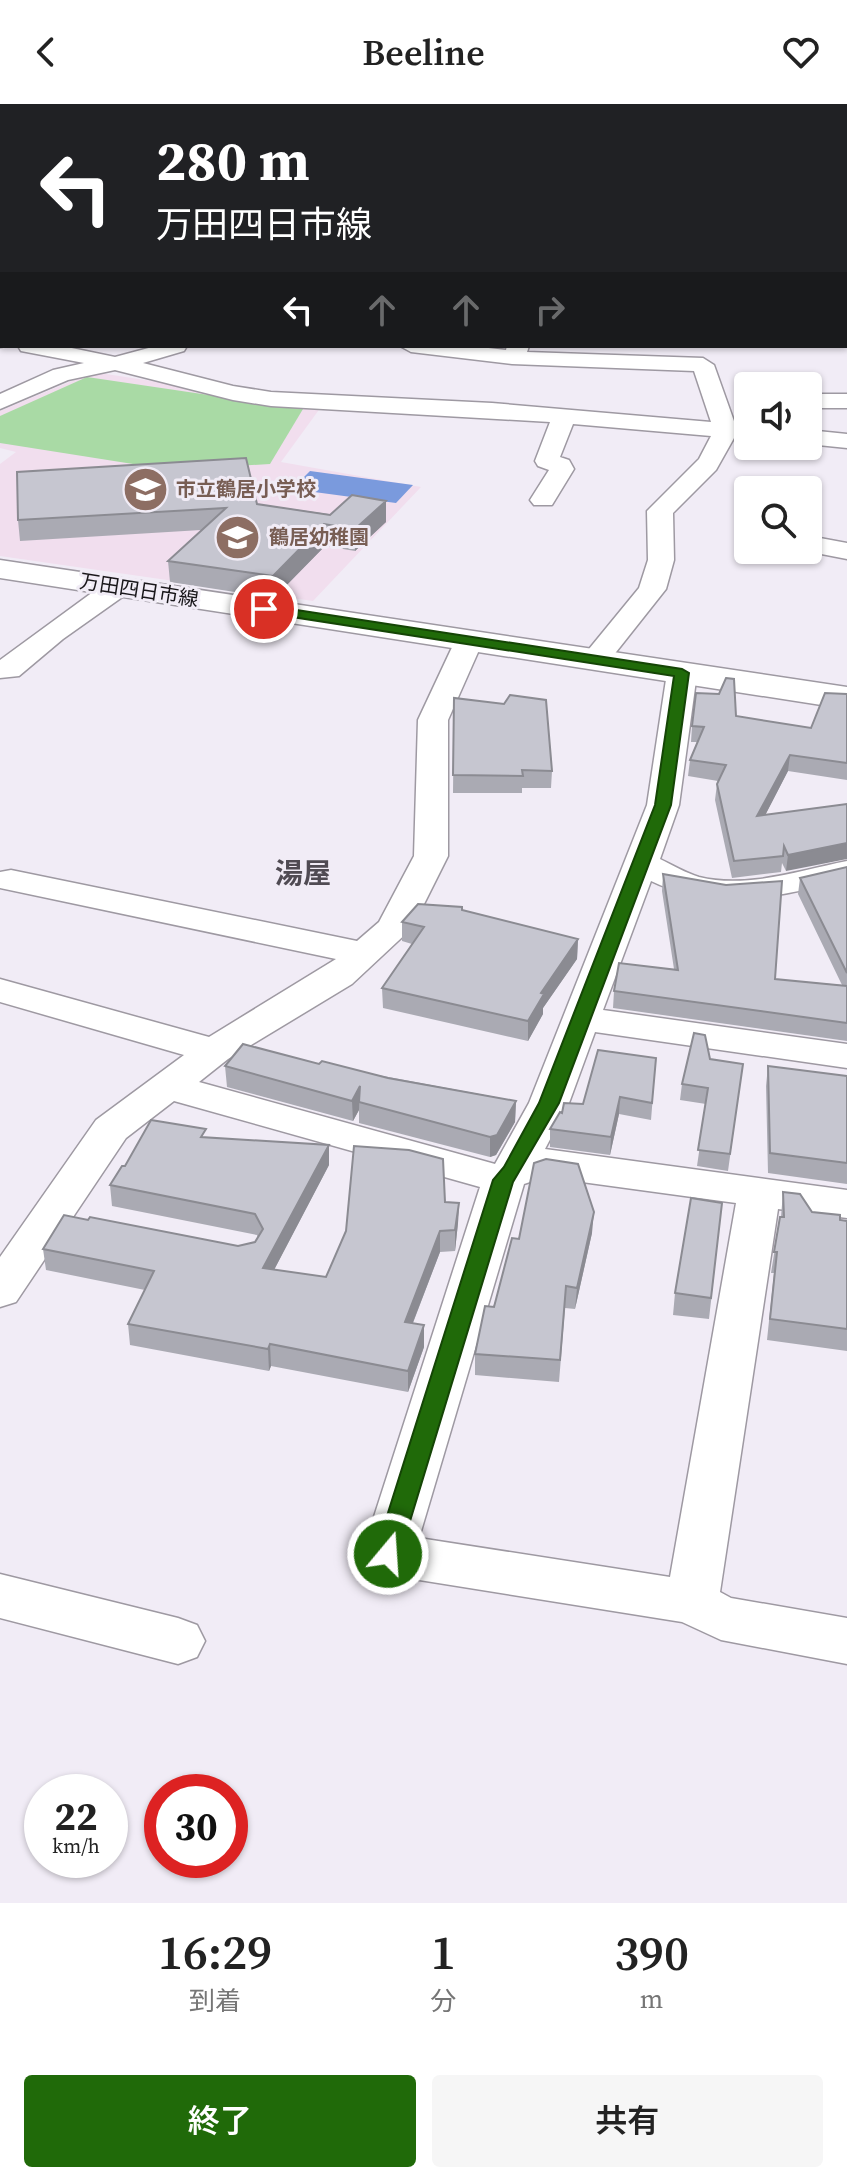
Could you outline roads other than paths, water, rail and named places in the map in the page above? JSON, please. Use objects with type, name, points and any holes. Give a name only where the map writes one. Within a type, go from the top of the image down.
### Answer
[{"type":"main road","name":"万田四日市線","points":[[0,569],[847,698]]},
{"type":"street","points":[[0,104],[7,104]]},
{"type":"street","points":[[39,348],[271,399],[495,393]]},
{"type":"street","points":[[0,402],[61,375],[169,348]]},
{"type":"street","points":[[437,348],[703,365],[717,401],[734,429]]},
{"type":"street","points":[[515,354],[488,410],[734,432]]},
{"type":"street","points":[[717,401],[734,401]]},
{"type":"street","points":[[822,401],[847,401]]},
{"type":"street","points":[[543,500],[562,469],[560,465],[547,461],[564,417]]},
{"type":"street","points":[[616,447],[632,423]]},
{"type":"street","points":[[595,660],[652,589],[661,560],[660,511],[709,465],[734,434]]},
{"type":"street","points":[[822,438],[847,441]]},
{"type":"street","points":[[822,546],[847,551]]},
{"type":"street","points":[[0,669],[9,670],[53,633],[118,587]]},
{"type":"street","points":[[0,1291],[111,1129],[214,1051],[339,976],[394,928],[431,856],[433,720],[469,641]]},
{"type":"street","points":[[682,673],[663,805],[549,1103],[508,1175],[388,1554],[692,1602],[721,1618],[847,1641]]},
{"type":"street","points":[[640,863],[694,886],[719,890],[770,885],[847,871]]},
{"type":"street","points":[[11,880],[365,954]]},
{"type":"street","points":[[0,990],[214,1051]]},
{"type":"street","points":[[582,1019],[847,1056]]},
{"type":"street","points":[[168,1086],[508,1175],[545,1163],[847,1204]]},
{"type":"street","points":[[692,1602],[759,1191]]},
{"type":"street","points":[[54,1212],[101,1221]]},
{"type":"street","points":[[0,1596],[178,1641]]},
{"type":"water","points":[[310,471],[413,485],[396,503],[292,489]]},
{"type":"place","name":"市立鶴居小学校","points":[[145,489]]},
{"type":"place","name":"鶴居幼稚園","points":[[238,537]]},
{"type":"district","name":"湯屋","points":[[303,873]]}]
